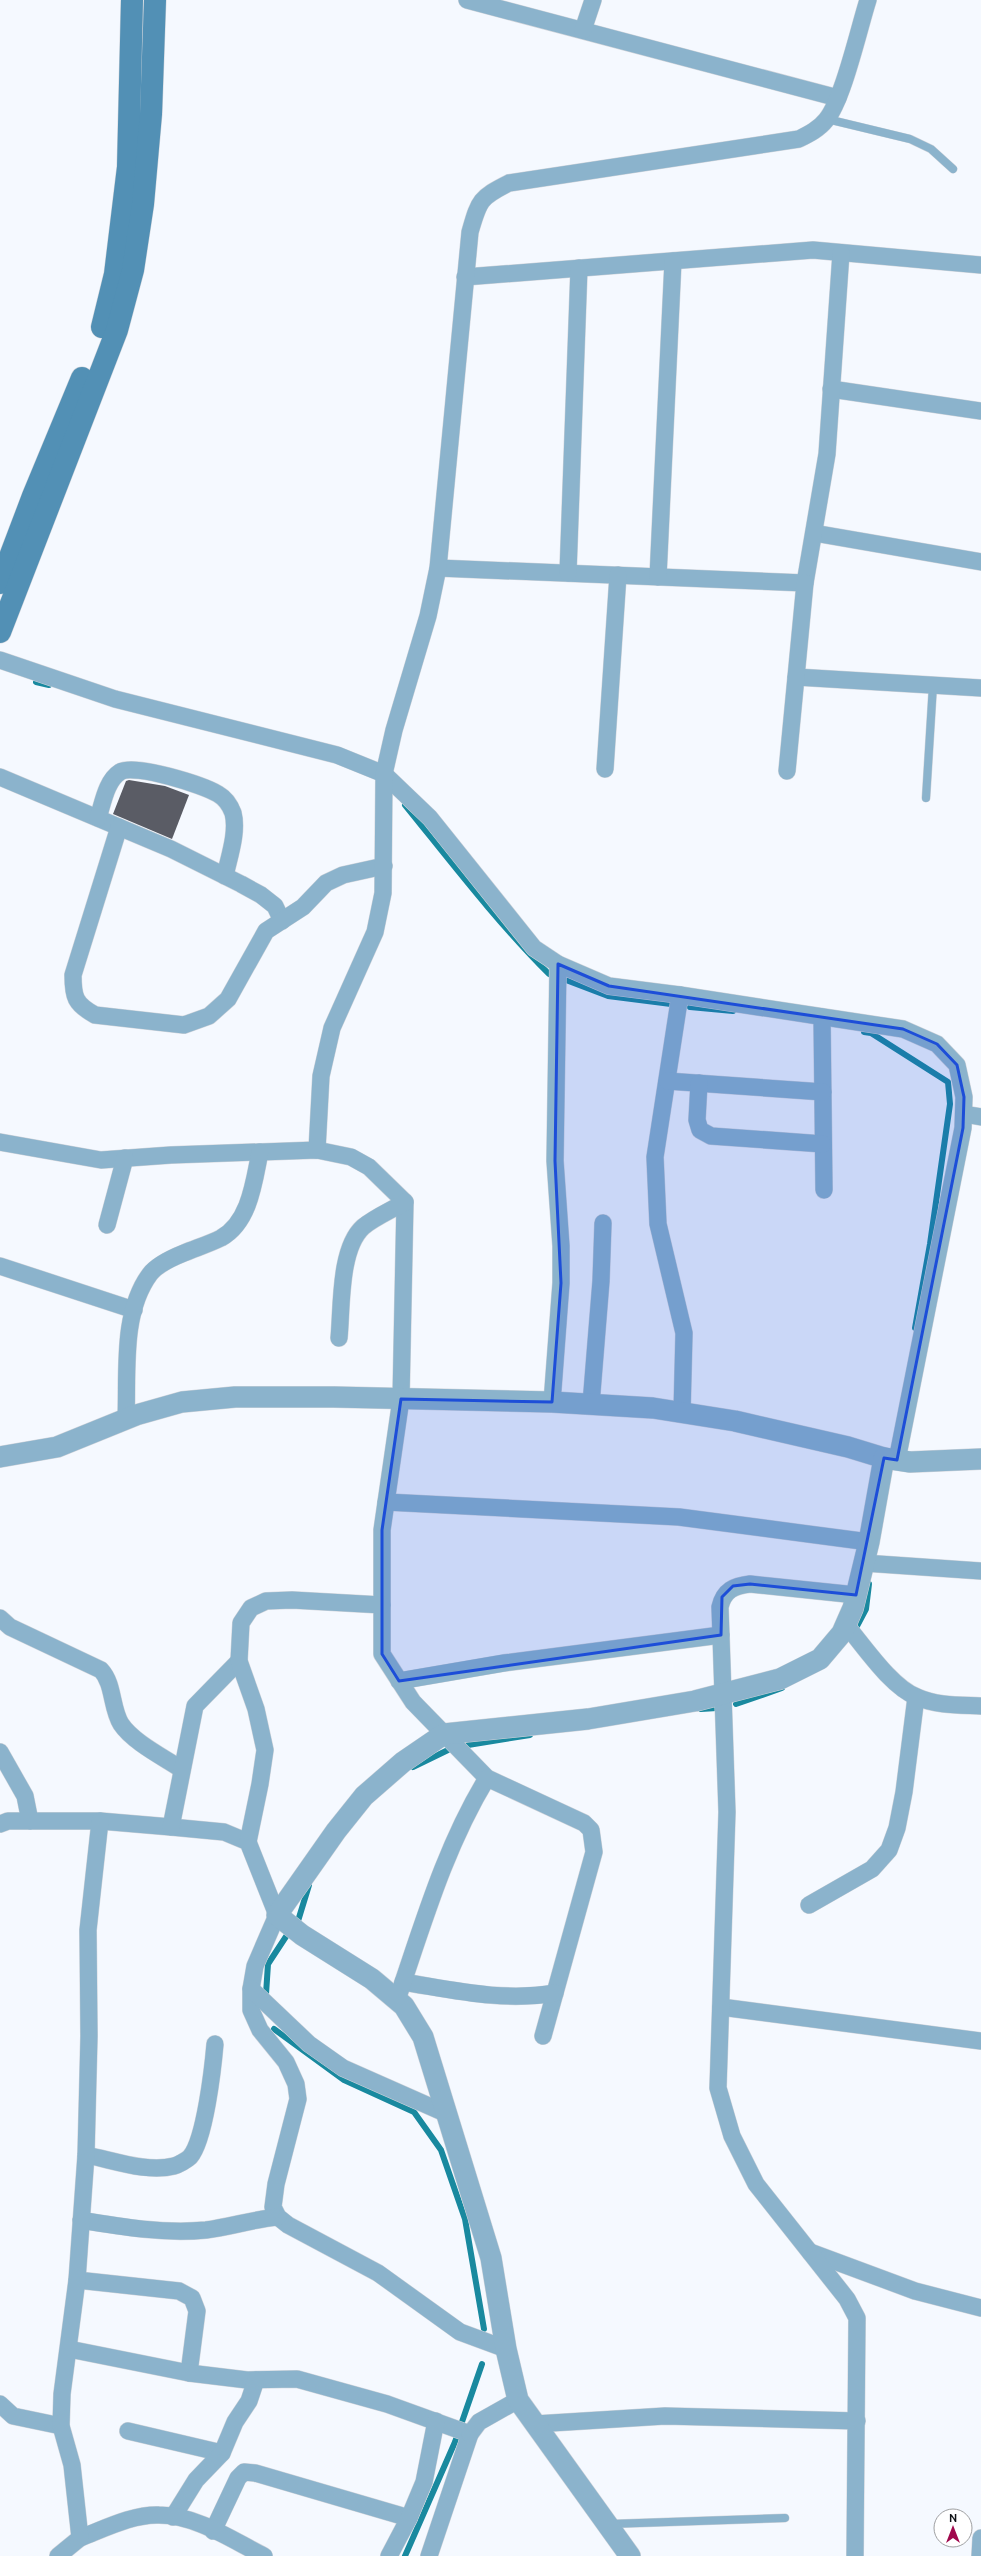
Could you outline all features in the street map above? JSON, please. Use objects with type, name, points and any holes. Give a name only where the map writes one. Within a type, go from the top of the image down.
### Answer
[{"type":"main road","points":[[0,583],[33,496],[100,336],[115,274],[128,167],[132,0]]},
{"type":"main road","points":[[0,632],[117,330],[133,270],[143,204],[151,114],[155,0]]},
{"type":"street","points":[[467,0],[838,98]]},
{"type":"street","points":[[583,30],[593,0]]},
{"type":"street","points":[[317,1150],[321,1076],[332,1028],[375,932],[383,893],[384,774],[394,730],[428,616],[438,568],[465,277],[470,232],[478,205],[492,192],[509,183],[798,139],[815,131],[827,119],[838,98],[868,0]]},
{"type":"street","points":[[465,277],[813,250],[981,265]]},
{"type":"street","points":[[787,771],[805,583],[827,454],[841,253]]},
{"type":"street","points":[[658,577],[673,261]]},
{"type":"street","points":[[568,573],[579,268]]},
{"type":"street","points":[[831,389],[981,411]]},
{"type":"street","points":[[814,533],[981,562]]},
{"type":"street","points":[[438,568],[805,583]]},
{"type":"street","points":[[605,769],[618,575]]},
{"type":"street","points":[[0,660],[115,699],[337,755],[384,774],[430,818],[534,948],[558,964],[609,986],[680,994],[903,1029],[937,1044],[957,1065],[964,1097],[963,1128],[891,1459],[856,1595],[842,1633],[820,1659],[780,1679],[724,1694],[695,1701],[588,1719],[444,1734],[403,1762],[364,1796],[336,1831],[277,1915],[256,1966],[251,1989],[251,2010],[260,2030],[286,2062],[296,2084],[298,2099],[276,2184],[273,2207],[278,2217],[288,2225],[378,2273],[460,2332],[498,2346]]},
{"type":"street","points":[[796,677],[981,688]]},
{"type":"street","points":[[98,818],[111,781],[121,771],[138,769],[160,773],[218,794],[227,801],[233,814],[234,830],[225,876]]},
{"type":"street","points":[[0,777],[171,849],[225,876],[261,895],[275,906],[282,921]]},
{"type":"street","points":[[119,827],[72,975],[72,994],[82,1008],[94,1015],[184,1025],[209,1016],[228,999],[266,932],[303,907],[326,883],[342,876],[384,866]]},
{"type":"street","points":[[552,1402],[561,1283],[561,1246],[555,1160],[558,964]]},
{"type":"street","points":[[680,994],[655,1157],[658,1224],[684,1333],[682,1413]]},
{"type":"street","points":[[822,1017],[824,1190]]},
{"type":"street","points":[[667,1081],[823,1092]]},
{"type":"street","points":[[699,1083],[697,1120],[700,1130],[711,1136],[823,1144]]},
{"type":"street","points":[[964,1114],[981,1117]]},
{"type":"street","points":[[0,1142],[101,1160],[317,1150],[351,1157],[369,1167],[405,1202],[401,1399],[382,1530],[382,1654],[413,1702],[487,1778],[584,1823],[591,1830],[594,1852],[543,2036]]},
{"type":"street","points":[[126,1419],[131,1323],[140,1290],[151,1272],[175,1257],[222,1238],[238,1222],[250,1199],[260,1152]]},
{"type":"street","points":[[107,1225],[125,1158]]},
{"type":"street","points":[[339,1338],[347,1256],[354,1238],[364,1227],[405,1202]]},
{"type":"street","points":[[591,1404],[601,1281],[603,1222]]},
{"type":"street","points":[[0,1266],[134,1310]]},
{"type":"street","points":[[0,1457],[56,1447],[126,1419],[182,1402],[235,1397],[552,1402],[653,1408],[735,1421],[848,1447],[891,1459],[910,1462],[981,1459]]},
{"type":"street","points":[[386,1502],[679,1517],[869,1542]]},
{"type":"street","points":[[864,1563],[981,1571]]},
{"type":"street","points":[[855,2556],[857,2318],[847,2299],[756,2184],[732,2136],[718,2088],[728,1812],[720,1607],[722,1597],[734,1586],[750,1584],[856,1595]]},
{"type":"street","points":[[382,1605],[292,1600],[266,1601],[251,1608],[241,1622],[239,1661],[256,1709],[265,1750],[260,1784],[248,1842],[277,1915],[302,1935],[372,1979],[400,1991],[496,1997],[530,1997],[555,1993]]},
{"type":"street","points":[[0,1618],[10,1627],[100,1670],[107,1677],[112,1705],[122,1725],[134,1738],[181,1769]]},
{"type":"street","points":[[846,1625],[896,1683],[916,1697],[942,1704],[981,1706]]},
{"type":"street","points":[[399,1681],[504,1664],[721,1635]]},
{"type":"street","points":[[171,1827],[181,1769],[195,1706],[239,1661]]},
{"type":"street","points":[[809,1905],[872,1869],[889,1850],[897,1828],[904,1792],[916,1697]]},
{"type":"street","points":[[0,1752],[25,1796],[30,1821]]},
{"type":"street","points":[[487,1778],[469,1808],[450,1847],[400,1991],[404,2006],[423,2037],[492,2258],[498,2346],[518,2400],[630,2556]]},
{"type":"street","points":[[0,1824],[8,1821],[100,1821],[224,1832],[248,1842]]},
{"type":"street","points":[[77,2544],[72,2465],[61,2426],[62,2394],[77,2280],[86,2155],[89,2036],[88,1930],[100,1821]]},
{"type":"street","points":[[251,1989],[309,2044],[343,2068],[446,2114]]},
{"type":"street","points":[[721,2007],[981,2041]]},
{"type":"street","points":[[86,2155],[150,2168],[175,2166],[190,2157],[198,2140],[213,2072],[215,2044]]},
{"type":"street","points":[[81,2220],[132,2228],[176,2231],[207,2230],[251,2220],[278,2217]]},
{"type":"street","points":[[810,2252],[915,2291],[981,2308]]},
{"type":"street","points":[[77,2280],[179,2292],[192,2298],[197,2311],[189,2373]]},
{"type":"street","points":[[69,2349],[189,2373],[256,2380],[297,2379],[386,2404],[465,2432]]},
{"type":"street","points":[[173,2517],[196,2480],[222,2453],[235,2422],[249,2401],[256,2380]]},
{"type":"street","points":[[430,2556],[465,2432],[479,2422],[518,2400]]},
{"type":"street","points":[[0,2404],[13,2416],[61,2426]]},
{"type":"street","points":[[535,2424],[665,2416],[857,2421]]},
{"type":"street","points":[[389,2556],[409,2518],[424,2482],[440,2422]]},
{"type":"street","points":[[128,2431],[222,2453]]},
{"type":"street","points":[[213,2531],[238,2478],[244,2472],[255,2472],[409,2518]]},
{"type":"street","points":[[58,2556],[77,2544],[134,2519],[159,2515],[184,2518],[264,2556]]},
{"type":"street","points":[[980,2556],[981,2538]]},
{"type":"lane","points":[[827,119],[910,138],[931,149],[953,169]]},
{"type":"lane","points":[[926,798],[933,685]]},
{"type":"lane","points":[[607,2524],[785,2518]]},
{"type":"highlighted area","points":[[558,964],[609,986],[903,1029],[937,1044],[957,1065],[964,1097],[963,1128],[897,1460],[884,1458],[856,1595],[750,1584],[733,1586],[722,1597],[721,1635],[399,1681],[382,1654],[382,1530],[401,1399],[552,1402],[561,1283],[555,1161]]},
{"type":"building","points":[[129,780],[165,786],[189,795],[172,839],[113,814],[126,781]]},
{"type":"waterway","points":[[36,682],[49,685]]},
{"type":"waterway","points":[[405,805],[493,913],[549,974]]},
{"type":"waterway","points":[[566,980],[608,996],[671,1004]]},
{"type":"waterway","points":[[690,1007],[733,1011]]},
{"type":"waterway","points":[[864,1032],[871,1033],[948,1082],[950,1104],[930,1244],[915,1328]]},
{"type":"waterway","points":[[857,1626],[866,1609],[869,1584]]},
{"type":"waterway","points":[[736,1704],[782,1688]]},
{"type":"waterway","points":[[701,1709],[717,1708]]},
{"type":"waterway","points":[[468,1745],[530,1735]]},
{"type":"waterway","points":[[413,1767],[448,1750]]},
{"type":"waterway","points":[[298,1921],[309,1885]]},
{"type":"waterway","points":[[266,1994],[268,1964],[287,1935]]},
{"type":"waterway","points":[[274,2029],[344,2080],[414,2112],[441,2150],[465,2219],[484,2329]]},
{"type":"waterway","points":[[405,2556],[455,2442],[482,2364]]}]
